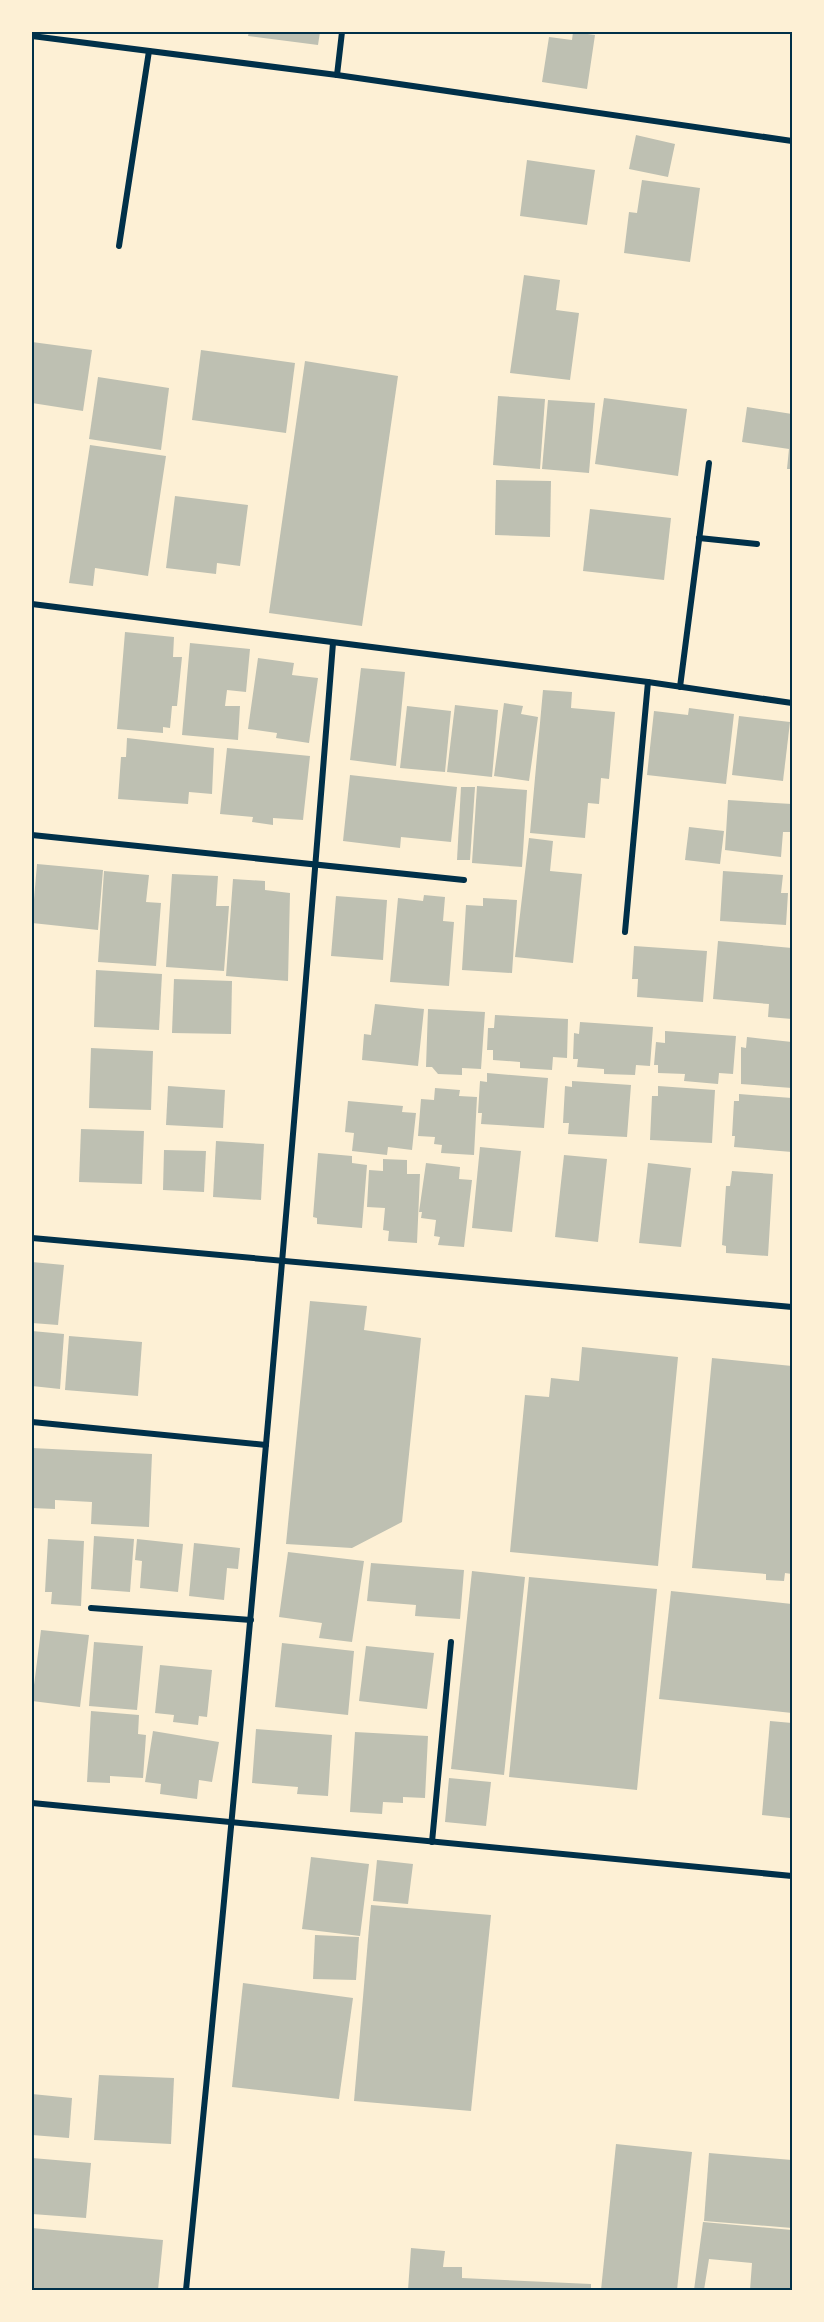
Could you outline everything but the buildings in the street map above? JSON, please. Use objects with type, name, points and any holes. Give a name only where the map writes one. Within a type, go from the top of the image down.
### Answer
[{"type":"street","points":[[337,75],[342,32]]},
{"type":"street","points":[[32,36],[337,75],[792,141]]},
{"type":"street","points":[[119,246],[150,51]]},
{"type":"street","points":[[680,687],[709,463]]},
{"type":"street","points":[[699,538],[757,544]]},
{"type":"street","points":[[32,604],[648,682],[792,703]]},
{"type":"street","points":[[186,2290],[233,1822],[284,1260],[333,643]]},
{"type":"street","points":[[625,932],[648,682]]},
{"type":"street","points":[[32,835],[316,867],[464,880]]},
{"type":"street","points":[[32,1238],[792,1307]]},
{"type":"street","points":[[32,1422],[266,1445]]},
{"type":"street","points":[[91,1608],[251,1620]]},
{"type":"street","points":[[432,1842],[451,1642]]},
{"type":"street","points":[[32,1803],[792,1876]]}]
